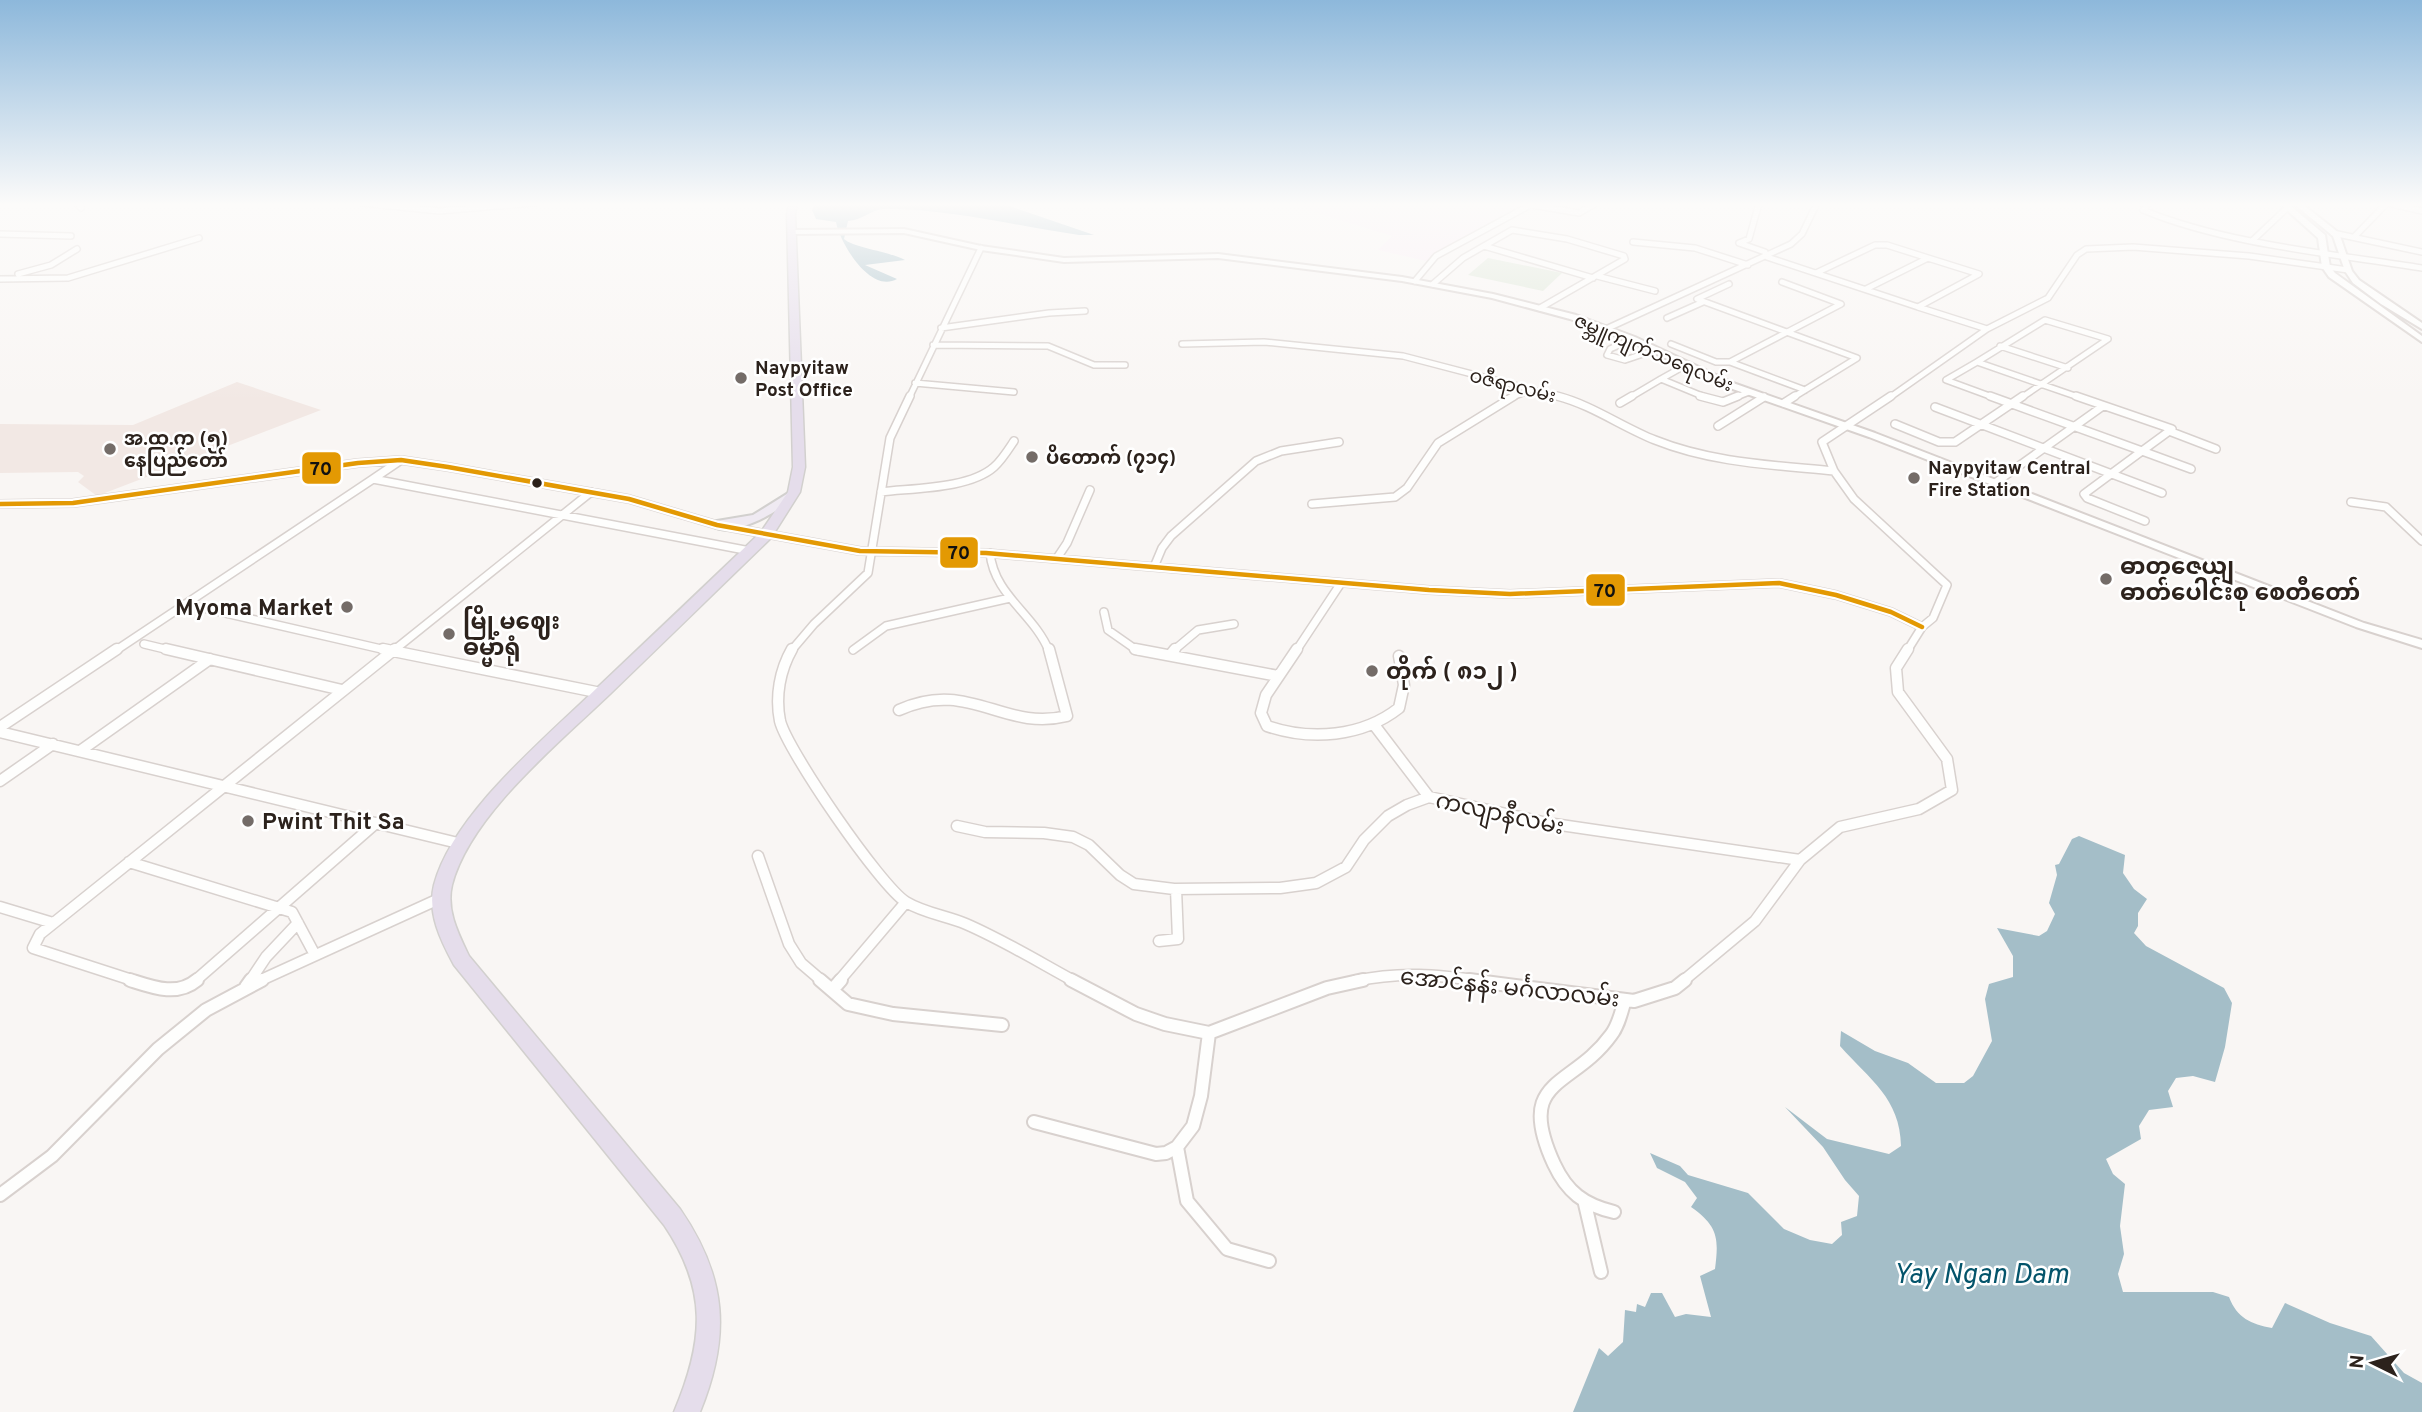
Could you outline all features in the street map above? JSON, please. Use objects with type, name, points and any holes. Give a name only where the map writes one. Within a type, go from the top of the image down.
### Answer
[{"type":"highway","points":[[687,1412],[708,1352],[709,1301],[695,1253],[673,1217],[461,960],[448,929],[441,898],[449,870],[505,786],[750,551],[766,534],[794,492],[799,467],[793,269]]},
{"type":"main road","name":"ဇမ္ဘူကျက်သရေလမ်း","points":[[1320,269],[1433,284],[1540,308],[1606,329],[1749,392],[1847,426],[2360,625],[2422,643]]},
{"type":"main road","points":[[2327,269],[2356,295],[2422,340]]},
{"type":"main road","points":[[2348,270],[2353,279],[2422,327]]},
{"type":"main road","points":[[717,525],[736,525],[764,517],[794,492]]},
{"type":"street","points":[[0,279],[37,269]]},
{"type":"street","points":[[0,279],[68,278],[98,269]]},
{"type":"street","points":[[971,269],[890,438],[868,573],[856,588],[803,633],[790,648],[780,674],[778,720],[786,740],[876,873],[906,902],[968,925],[1136,1014],[1165,1024],[1209,1033],[1201,1096],[1193,1126],[1177,1147],[1166,1153],[1156,1154],[1034,1122]]},
{"type":"street","points":[[1415,281],[1425,269]]},
{"type":"street","points":[[1433,284],[1448,269]]},
{"type":"street","points":[[1566,269],[1656,291]]},
{"type":"street","points":[[1540,308],[1609,269]]},
{"type":"street","points":[[1606,329],[1739,269]]},
{"type":"street","points":[[1805,269],[1987,329]]},
{"type":"street","points":[[1816,273],[1825,269]]},
{"type":"street","points":[[1866,289],[1906,269]]},
{"type":"street","points":[[1918,307],[1979,274],[1963,269]]},
{"type":"street","points":[[1847,426],[1987,329],[2049,298],[2068,269]]},
{"type":"street","points":[[2340,269],[2348,270]]},
{"type":"street","points":[[68,278],[76,285]]},
{"type":"street","points":[[1730,362],[1783,331],[1841,303],[1782,282]]},
{"type":"street","points":[[1729,284],[1697,299],[1857,358],[1784,403]]},
{"type":"street","points":[[1667,318],[1703,302]]},
{"type":"street","points":[[941,328],[986,324],[1040,313],[1085,311]]},
{"type":"street","points":[[1895,424],[1945,443],[1955,442],[2014,405],[2108,339],[2045,320],[1946,380]]},
{"type":"street","points":[[1632,340],[1610,349],[1608,355],[1620,360],[1632,359],[1655,350]]},
{"type":"street","name":"ဝဇီရာလမ်း","points":[[1182,344],[1255,341],[1373,351],[1429,360],[1464,373],[1532,389],[1597,409],[1633,430],[1680,449],[1736,461],[1834,471]]},
{"type":"street","points":[[1671,344],[1716,362],[1730,362],[1805,390]]},
{"type":"street","points":[[933,345],[1035,345],[1059,350],[1094,365],[1125,365]]},
{"type":"street","points":[[2000,346],[2068,368]]},
{"type":"street","points":[[1977,362],[2172,429],[2110,474],[2085,496],[2145,521]]},
{"type":"street","points":[[1620,403],[1686,365]]},
{"type":"street","points":[[1926,373],[2191,469]]},
{"type":"street","points":[[1661,379],[1723,402],[1749,392]]},
{"type":"street","points":[[915,383],[1014,392]]},
{"type":"street","points":[[1312,504],[1395,497],[1407,488],[1438,443],[1507,399],[1532,389]]},
{"type":"street","points":[[1718,426],[1763,397]]},
{"type":"street","points":[[1935,407],[2162,493]]},
{"type":"street","points":[[1995,483],[2103,407]]},
{"type":"street","name":"အောင်နန်း မင်္ဂလာလမ်း","points":[[1209,1033],[1327,988],[1387,974],[1426,974],[1634,1001],[1675,988],[1755,921],[1800,860],[1840,827],[1919,809],[1952,790],[1947,759],[1898,692],[1896,668],[1922,627],[1933,618],[1947,585],[1854,499],[1834,471],[1822,442],[1847,426]]},
{"type":"street","points":[[2169,432],[2216,449]]},
{"type":"street","points":[[881,492],[939,484],[988,472],[998,464],[1014,441]]},
{"type":"street","points":[[1154,567],[1162,548],[1171,537],[1244,468],[1281,452],[1339,442]]},
{"type":"street","points":[[0,729],[401,460]]},
{"type":"street","points":[[0,504],[74,503],[358,463],[401,460],[591,492],[662,507],[717,525],[872,552],[990,553],[1340,583],[1510,594],[1779,583],[1836,595],[1891,612],[1922,627]]},
{"type":"street","points":[[373,479],[750,551]]},
{"type":"street","points":[[1057,558],[1067,543],[1090,490]]},
{"type":"street","points":[[376,823],[191,985],[165,991],[33,948],[34,940],[53,923],[591,492]]},
{"type":"street","points":[[2351,502],[2386,507],[2422,541]]},
{"type":"street","points":[[899,710],[939,698],[979,705],[1038,721],[1067,716],[1045,641],[997,580],[990,562],[990,553]]},
{"type":"street","points":[[1340,583],[1266,695],[1261,713],[1267,726],[1280,732],[1312,733],[1375,726],[1399,708],[1404,685],[1399,656]]},
{"type":"street","points":[[853,650],[886,626],[1010,598]]},
{"type":"street","points":[[186,604],[391,651],[601,693]]},
{"type":"street","points":[[1104,612],[1108,630],[1138,651],[1171,654],[1278,676]]},
{"type":"street","points":[[1171,654],[1180,642],[1196,630],[1217,624],[1234,624]]},
{"type":"street","points":[[144,643],[342,690]]},
{"type":"street","points":[[80,751],[210,659]]},
{"type":"street","points":[[1375,726],[1429,797]]},
{"type":"street","points":[[0,729],[464,845]]},
{"type":"street","points":[[0,781],[52,744]]},
{"type":"street","name":"ကလျာနီလမ်း","points":[[957,826],[980,831],[1054,833],[1077,838],[1102,854],[1125,879],[1142,887],[1176,889],[1290,887],[1311,884],[1346,867],[1369,834],[1388,816],[1412,801],[1429,797],[1547,824],[1800,860]]},
{"type":"street","points":[[758,856],[789,944],[801,963],[848,1004],[862,1009],[1002,1025]]},
{"type":"street","points":[[129,862],[292,912],[315,955]]},
{"type":"street","points":[[1158,941],[1178,939],[1176,889]]},
{"type":"street","points":[[0,1195],[52,1156],[178,1031],[206,1010],[246,987],[441,898]]},
{"type":"street","points":[[832,989],[906,902]]},
{"type":"street","points":[[0,907],[53,923]]},
{"type":"street","points":[[246,987],[266,957],[298,923]]},
{"type":"street","points":[[1614,1212],[1585,1204],[1564,1184],[1545,1145],[1539,1125],[1541,1106],[1558,1079],[1597,1052],[1611,1037],[1625,1000]]},
{"type":"street","points":[[1177,1147],[1187,1201],[1227,1249],[1269,1261]]},
{"type":"street","points":[[1585,1204],[1601,1272]]},
{"type":"shaded area","name":"အ.ထ.က (၅) နေပြည်တော်","points":[[237,382],[321,410],[97,496],[78,482],[84,476],[78,472],[0,473],[0,424],[133,425]]},
{"type":"green space","points":[[1475,269],[1542,269],[1562,273],[1543,291],[1468,275]]},
{"type":"water","points":[[863,269],[874,269],[897,279],[887,282]]},
{"type":"water","name":"Yay Ngan Dam","points":[[2079,836],[2125,855],[2123,873],[2134,889],[2147,899],[2138,913],[2138,926],[2134,933],[2146,946],[2224,988],[2232,1003],[2225,1047],[2215,1082],[2193,1076],[2176,1078],[2168,1091],[2173,1107],[2149,1110],[2139,1126],[2141,1139],[2106,1159],[2113,1174],[2125,1184],[2120,1226],[2124,1254],[2118,1274],[2123,1292],[2213,1292],[2229,1297],[2236,1310],[2246,1319],[2272,1328],[2285,1303],[2330,1323],[2371,1336],[2404,1373],[2422,1383],[2422,1412],[1573,1412],[1599,1348],[1608,1356],[1623,1342],[1625,1310],[1636,1312],[1637,1304],[1645,1307],[1651,1293],[1662,1293],[1675,1317],[1686,1314],[1711,1317],[1700,1276],[1715,1269],[1715,1233],[1707,1220],[1691,1207],[1697,1198],[1685,1182],[1657,1168],[1650,1153],[1680,1166],[1688,1175],[1748,1193],[1784,1229],[1810,1240],[1832,1244],[1842,1235],[1841,1222],[1857,1216],[1859,1196],[1823,1147],[1785,1107],[1827,1139],[1889,1154],[1901,1146],[1899,1129],[1889,1102],[1840,1046],[1841,1031],[1875,1051],[1908,1063],[1936,1083],[1964,1083],[1973,1076],[1992,1041],[1985,999],[1989,984],[2013,977],[2013,956],[1997,928],[2039,936],[2047,931],[2055,914],[2049,903],[2057,875],[2055,865],[2059,864],[2072,839]]},
{"type":"transit line","name":"70","points":[[0,504],[73,503],[358,463],[401,460],[629,499],[717,525],[860,551],[986,553],[1429,590],[1510,594],[1779,583],[1836,595],[1891,612],[1922,627]]},
{"type":"place","name":"Naypyitaw Post Office","points":[[741,378]]},
{"type":"place","name":"အ.ထ.က (၅) နေပြည်တော်","points":[[110,449]]},
{"type":"place","name":"ပိတောက် (၇၁၄)","points":[[1032,457]]},
{"type":"place","name":"Naypyitaw Central Fire Station","points":[[1914,478]]},
{"type":"place","name":"ဓာတုဇေယျ ဓာတ်ပေါင်းစု စေတီတော်","points":[[2106,579]]},
{"type":"place","name":"Myoma Market","points":[[347,607]]},
{"type":"place","name":"မြို့မဈေး ဓမ္မာရုံ","points":[[449,634]]},
{"type":"place","name":"တိုက် ( ၈၁၂ )","points":[[1372,671]]},
{"type":"place","name":"Pwint Thit Sa","points":[[248,821]]}]
